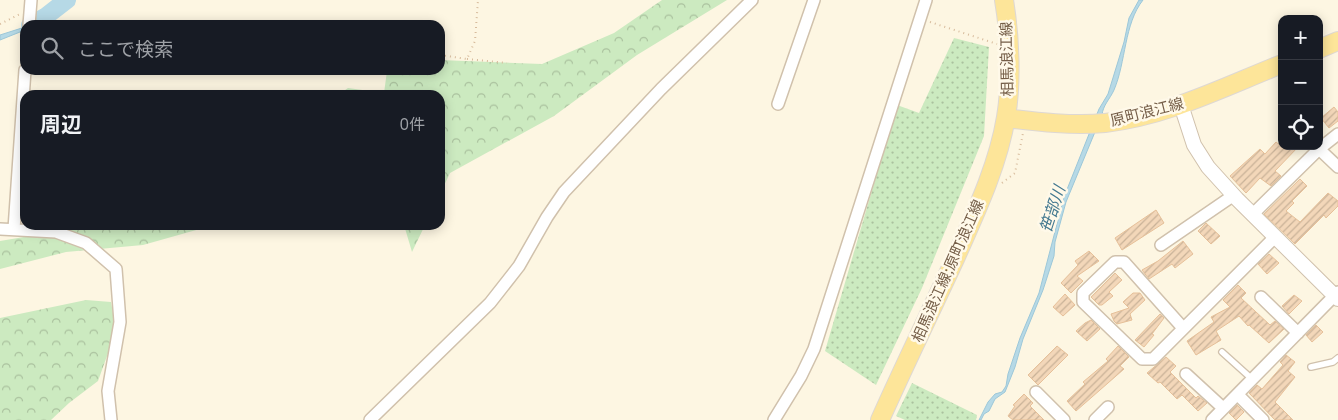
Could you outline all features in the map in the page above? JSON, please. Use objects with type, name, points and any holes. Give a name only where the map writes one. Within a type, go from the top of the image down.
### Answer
[{"type":"main road","name":"相馬浪江線","points":[[1004,0],[1008,48],[1009,97],[1006,118]]},
{"type":"main road","points":[[1323,47],[1338,41]]},
{"type":"main road","name":"原町浪江線","points":[[1006,118],[1082,123],[1104,123],[1124,120],[1181,105],[1278,66]]},
{"type":"main road","name":"相馬浪江線;原町浪江線","points":[[880,420],[966,233],[996,158],[1006,118]]},
{"type":"street","points":[[370,420],[490,303],[519,266],[547,217],[570,185],[654,96],[752,0]]},
{"type":"street","points":[[778,104],[814,0]]},
{"type":"street","points":[[774,420],[801,376],[814,349],[926,0]]},
{"type":"street","points":[[30,20],[31,7]]},
{"type":"street","points":[[24,90],[25,75]]},
{"type":"street","points":[[1181,105],[1198,153],[1208,167],[1275,236],[1337,295],[1252,379],[1219,416],[1186,374]]},
{"type":"street","points":[[1323,145],[1338,134]]},
{"type":"street","points":[[14,229],[20,142]]},
{"type":"street","points":[[1253,214],[1317,150]]},
{"type":"street","points":[[1321,150],[1338,167]]},
{"type":"street","points":[[1161,245],[1234,195]]},
{"type":"street","points":[[0,229],[20,229]]},
{"type":"street","points":[[28,230],[56,232],[86,242],[116,268],[120,322],[108,391],[111,420]]},
{"type":"street","points":[[1183,328],[1124,262],[1115,262],[1083,292],[1084,302],[1142,359],[1153,359],[1275,236]]},
{"type":"street","points":[[1261,297],[1298,333]]},
{"type":"street","points":[[1036,392],[1064,420]]},
{"type":"street","points":[[1238,394],[1263,420]]},
{"type":"street","points":[[1095,420],[1108,407]]},
{"type":"lane","points":[[1222,352],[1252,379]]},
{"type":"lane","points":[[1311,367],[1333,362],[1338,358]]},
{"type":"path","points":[[467,59],[475,41],[478,0]]},
{"type":"path","points":[[0,24],[31,7]]},
{"type":"path","points":[[920,19],[999,45]]},
{"type":"path","points":[[445,56],[507,63]]},
{"type":"green space","points":[[662,0],[727,0],[637,55],[554,116],[450,173],[445,184],[445,90],[384,90],[386,75],[445,75],[445,60],[542,64],[614,33]]},
{"type":"green space","points":[[954,38],[989,47],[984,136],[922,288],[876,385],[825,351],[897,105],[919,113]]},
{"type":"green space","points":[[348,88],[362,90],[345,90]]},
{"type":"green space","points":[[65,230],[196,230],[143,245],[66,252],[0,269],[0,241]]},
{"type":"green space","points":[[405,230],[423,230],[412,252]]},
{"type":"green space","points":[[86,300],[111,302],[116,331],[98,381],[69,403],[51,420],[0,420],[0,318]]},
{"type":"green space","points":[[912,383],[977,415],[976,420],[905,420],[896,416]]},
{"type":"water","points":[[64,0],[70,0],[52,16],[40,20],[48,15]]},
{"type":"water","points":[[1139,0],[1143,0],[1132,20],[1118,79],[1104,108],[1066,202],[1055,242],[1054,256],[1043,290],[1023,339],[1015,367],[1005,392],[995,399],[989,411],[979,420],[988,402],[995,394],[1002,392],[1006,386],[1020,338],[1039,293],[1064,197],[1099,109],[1108,94],[1124,42],[1129,18]]},
{"type":"water","points":[[20,29],[20,32],[0,40],[0,35]]},
{"type":"building","points":[[1334,107],[1338,112],[1338,121],[1329,128],[1323,120],[1323,116]]},
{"type":"building","points":[[1276,142],[1278,144],[1278,150],[1295,150],[1275,171],[1281,176],[1271,186],[1260,178],[1246,193],[1230,176],[1260,149],[1265,154]]},
{"type":"building","points":[[1300,179],[1307,186],[1292,201],[1294,203],[1286,211],[1300,222],[1328,193],[1338,201],[1338,206],[1326,218],[1324,215],[1295,244],[1264,214]]},
{"type":"building","points":[[1156,210],[1164,223],[1122,250],[1115,238]]},
{"type":"building","points":[[1206,223],[1220,236],[1211,244],[1198,231]]},
{"type":"building","points":[[1183,241],[1193,254],[1175,268],[1172,264],[1149,279],[1142,270],[1158,261]]},
{"type":"building","points":[[1089,251],[1099,261],[1077,276],[1083,281],[1071,293],[1061,283],[1078,265],[1075,261]]},
{"type":"building","points":[[1269,254],[1279,263],[1267,274],[1258,264]]},
{"type":"building","points":[[1115,273],[1122,280],[1109,292],[1113,296],[1102,305],[1099,305],[1091,297]]},
{"type":"building","points":[[1238,285],[1246,293],[1241,298],[1270,325],[1275,321],[1284,329],[1269,343],[1239,316],[1216,331],[1221,340],[1196,355],[1187,341],[1214,322],[1211,317],[1230,307],[1223,300]]},
{"type":"building","points":[[1133,293],[1140,293],[1145,300],[1130,314],[1132,320],[1117,324],[1111,314],[1129,308],[1123,302]]},
{"type":"building","points":[[1065,294],[1075,305],[1063,316],[1053,307]]},
{"type":"building","points":[[1294,295],[1302,301],[1289,314],[1282,306]]},
{"type":"building","points":[[1160,314],[1164,318],[1144,347],[1135,340]]},
{"type":"building","points":[[1091,320],[1100,329],[1087,341],[1076,331]]},
{"type":"building","points":[[1316,325],[1323,332],[1312,342],[1306,335]]},
{"type":"building","points":[[1057,346],[1068,355],[1038,385],[1028,375]]},
{"type":"building","points":[[1118,346],[1129,357],[1120,366],[1124,369],[1076,411],[1067,401],[1085,384],[1083,382],[1108,361],[1106,359]]},
{"type":"building","points":[[1286,355],[1295,362],[1288,371],[1295,377],[1275,402],[1293,420],[1275,420],[1249,393],[1257,385],[1262,389],[1283,365],[1280,362]]},
{"type":"building","points":[[1166,357],[1176,366],[1170,372],[1196,398],[1198,396],[1207,403],[1198,411],[1182,395],[1177,399],[1160,382],[1158,383],[1147,373]]},
{"type":"building","points":[[1024,394],[1033,403],[1030,406],[1044,420],[1013,420],[1008,416],[1015,406],[1013,405]]},
{"type":"building","points":[[1237,405],[1244,412],[1236,420],[1229,413]]},
{"type":"waterway","points":[[39,20],[67,0]]},
{"type":"water label","name":"笹部川","points":[[1052,209]]}]
